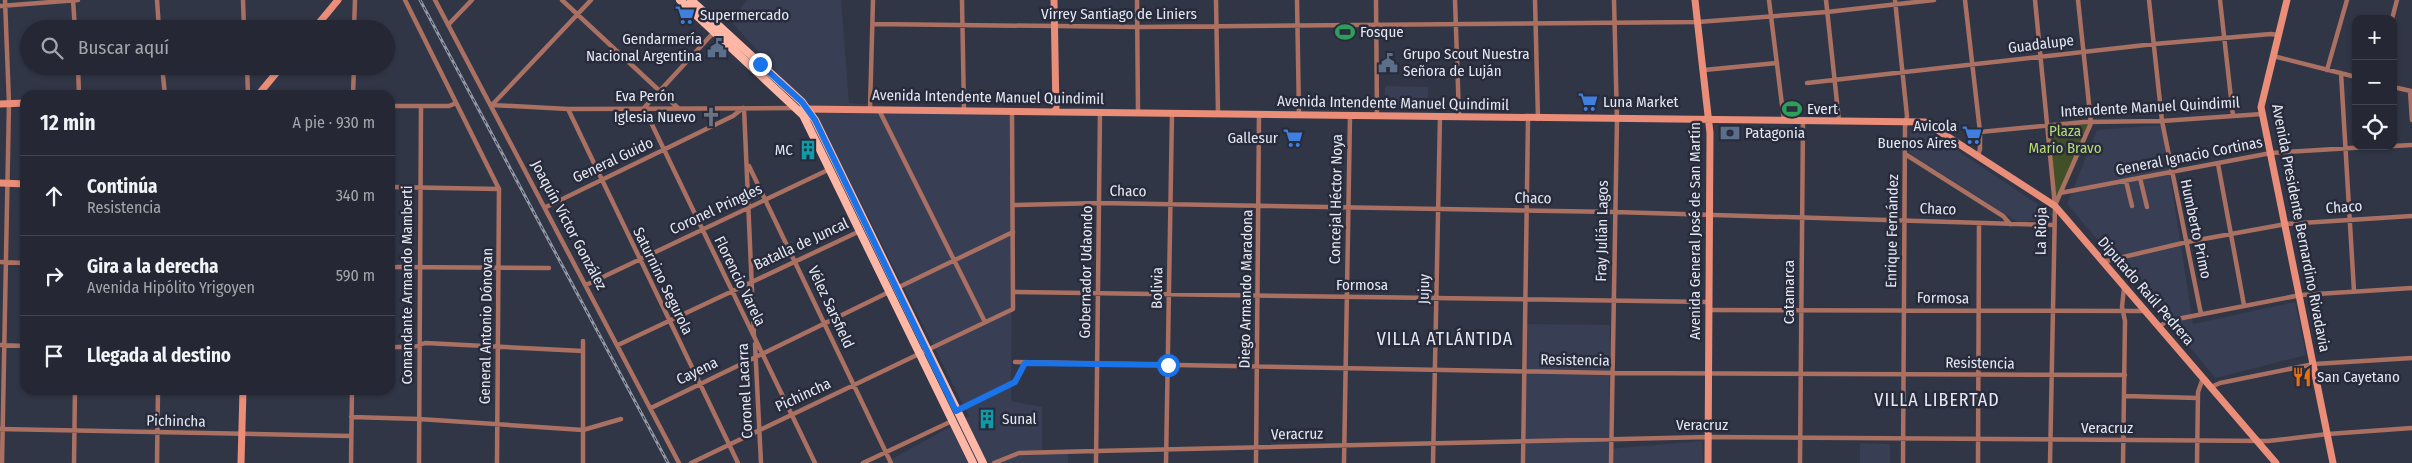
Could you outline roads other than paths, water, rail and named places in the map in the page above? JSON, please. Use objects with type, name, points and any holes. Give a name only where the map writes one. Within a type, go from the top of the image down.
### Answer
[{"type":"main road","points":[[680,0],[798,108],[808,122],[860,231],[893,290]]},
{"type":"main road","points":[[695,1],[808,109],[923,352],[972,463]]},
{"type":"main road","points":[[923,352],[983,463]]},
{"type":"street","points":[[74,0],[75,20]]},
{"type":"street","points":[[2,463],[1,429],[6,263],[3,183],[8,104],[4,4],[78,0]]},
{"type":"street","points":[[157,0],[158,20]]},
{"type":"street","points":[[243,0],[244,20]]},
{"type":"street","points":[[321,20],[338,0]]},
{"type":"street","points":[[354,20],[355,0]]},
{"type":"street","points":[[395,187],[499,190],[404,0]]},
{"type":"street","name":"Joaquín Víctor González","points":[[435,0],[546,207],[679,463]]},
{"type":"street","points":[[448,25],[472,0]]},
{"type":"street","points":[[562,0],[679,109]]},
{"type":"street","points":[[492,105],[591,0]]},
{"type":"street","points":[[870,109],[873,0]]},
{"type":"street","points":[[962,0],[964,110]]},
{"type":"street","points":[[1054,0],[1056,112]]},
{"type":"street","points":[[1137,0],[1138,112]]},
{"type":"street","points":[[1216,0],[1218,113]]},
{"type":"street","points":[[1297,0],[1299,115]]},
{"type":"street","points":[[1376,0],[1377,115]]},
{"type":"street","points":[[1455,0],[1458,116]]},
{"type":"street","points":[[1535,0],[1538,119]]},
{"type":"street","name":"Fray Julián Lagos","points":[[1611,463],[1617,120],[1614,0]]},
{"type":"street","name":"Avenida General José de San Martín","points":[[1695,0],[1709,120],[1710,310],[1708,463]]},
{"type":"street","points":[[1769,0],[1784,121]]},
{"type":"street","points":[[1826,0],[1840,121]]},
{"type":"street","name":"Virrey Santiago de Liniers","points":[[873,24],[1138,27],[1456,22],[1698,22],[1827,12],[1896,2],[1934,0]]},
{"type":"street","points":[[1965,0],[1980,132],[1978,156]]},
{"type":"street","name":"La Rioja","points":[[2034,0],[2055,206],[2053,225],[2050,463]]},
{"type":"street","points":[[2055,206],[2091,123],[2078,0]]},
{"type":"street","name":"Humberto Primo","points":[[2149,0],[2162,121],[2201,314]]},
{"type":"street","points":[[2220,0],[2234,116]]},
{"type":"street","name":"Avenida Presidente Bernardino Rivadavia","points":[[2287,0],[2262,102],[2262,114],[2272,153],[2301,295],[2333,463]]},
{"type":"street","points":[[2327,70],[2347,0]]},
{"type":"street","points":[[2393,15],[2397,0]]},
{"type":"street","name":"Enrique Fernández","points":[[1896,2],[1906,122],[1903,463]]},
{"type":"street","points":[[644,108],[714,32]]},
{"type":"street","name":"Guadalupe","points":[[1807,83],[2154,44],[2224,37],[2278,35]]},
{"type":"street","points":[[2273,56],[2352,76]]},
{"type":"street","points":[[1704,70],[1777,63]]},
{"type":"street","points":[[2341,73],[2354,291]]},
{"type":"street","points":[[78,75],[79,90]]},
{"type":"street","points":[[163,75],[164,90]]},
{"type":"street","points":[[247,75],[248,90]]},
{"type":"street","points":[[262,90],[275,75]]},
{"type":"street","points":[[353,90],[354,75]]},
{"type":"street","points":[[2397,88],[2411,91],[2412,120]]},
{"type":"street","points":[[395,106],[449,106],[456,103]]},
{"type":"street","points":[[0,104],[20,104]]},
{"type":"street","name":"Eva Perón","points":[[492,105],[568,109],[798,108]]},
{"type":"street","name":"Comandante Armando Mamberti","points":[[419,463],[421,268],[419,187],[421,106]]},
{"type":"street","name":"Florencio Varela","points":[[644,108],[730,291],[815,463]]},
{"type":"street","name":"General Guido","points":[[546,207],[663,151],[733,116],[744,108]]},
{"type":"street","name":"Coronel Lacarra","points":[[744,108],[761,463]]},
{"type":"street","name":"Avenida Intendente Manuel Quindimil","points":[[798,108],[1458,116],[1528,119],[1920,122],[1929,124],[1978,156]]},
{"type":"street","name":"Saturnino Segurola","points":[[568,109],[668,321],[738,463]]},
{"type":"street","points":[[878,109],[884,117],[985,322]]},
{"type":"street","points":[[923,352],[1013,309],[1012,111]]},
{"type":"street","name":"Gobernador Udaondo","points":[[1096,463],[1100,112]]},
{"type":"street","name":"Bolivia","points":[[1166,463],[1172,113]]},
{"type":"street","name":"Diego Armando Maradona","points":[[1256,463],[1260,114]]},
{"type":"street","name":"Intendente Manuel Quindimil","points":[[1980,132],[2048,125],[2162,121],[2262,114]]},
{"type":"street","name":"Concejal Héctor Noya","points":[[1344,463],[1350,116]]},
{"type":"street","name":"Jujuy","points":[[1433,463],[1440,116]]},
{"type":"street","points":[[1523,463],[1528,119]]},
{"type":"street","name":"Catamarca","points":[[1800,463],[1803,121]]},
{"type":"street","points":[[2397,146],[2412,145]]},
{"type":"street","name":"General Ignacio Cortinas","points":[[2060,193],[2272,153],[2352,148]]},
{"type":"street","points":[[1905,154],[2003,216],[2010,224]]},
{"type":"street","name":"Diputado Raúl Pedrera","points":[[1978,156],[2055,206],[2276,463]]},
{"type":"street","name":"Vélez Sarsfield","points":[[747,162],[892,463]]},
{"type":"street","points":[[2218,164],[2244,306]]},
{"type":"street","name":"Coronel Pringles","points":[[586,285],[830,169]]},
{"type":"street","points":[[2140,178],[2147,207]]},
{"type":"street","points":[[2126,181],[2132,206]]},
{"type":"street","points":[[3,183],[20,184]]},
{"type":"street","name":"General Antonio Dónovan","points":[[497,463],[499,190]]},
{"type":"street","name":"Chaco","points":[[1013,205],[1099,203],[1615,212],[2053,225]]},
{"type":"street","name":"Chaco","points":[[2102,262],[2187,242],[2286,224],[2412,216]]},
{"type":"street","points":[[1978,463],[1979,223]]},
{"type":"street","name":"Batalla de Juncal","points":[[618,346],[730,291],[860,231]]},
{"type":"street","points":[[893,290],[1013,232]]},
{"type":"street","points":[[0,262],[20,263]]},
{"type":"street","points":[[395,267],[549,268]]},
{"type":"street","points":[[2123,463],[2124,288]]},
{"type":"street","points":[[2159,326],[2167,321],[2301,295],[2412,288]]},
{"type":"street","name":"Cayena","points":[[651,408],[893,290]]},
{"type":"street","name":"Formosa","points":[[1014,292],[1710,302]]},
{"type":"street","name":"Formosa","points":[[1710,310],[2145,311]]},
{"type":"street","points":[[583,341],[584,463]]},
{"type":"street","points":[[395,347],[425,343],[583,351]]},
{"type":"street","points":[[3,345],[20,346]]},
{"type":"street","name":"Pichincha","points":[[691,463],[923,352]]},
{"type":"street","points":[[2211,387],[2220,383],[2314,364],[2412,358]]},
{"type":"street","name":"Resistencia","points":[[1015,362],[1613,373],[2125,375]]},
{"type":"street","points":[[956,411],[1015,382],[1025,363]]},
{"type":"street","points":[[2197,463],[2198,398],[2199,386],[2203,378]]},
{"type":"street","points":[[74,463],[75,395]]},
{"type":"street","points":[[156,463],[158,395]]},
{"type":"street","points":[[241,463],[243,395]]},
{"type":"street","points":[[351,463],[352,395]]},
{"type":"street","points":[[2124,396],[2198,398]]},
{"type":"street","points":[[351,417],[419,419],[584,430],[621,419]]},
{"type":"street","points":[[863,463],[952,421]]},
{"type":"street","name":"Veracruz","points":[[994,463],[1019,453],[1096,450],[1708,437],[2257,441],[2412,428]]},
{"type":"street","name":"Pichincha","points":[[1,429],[351,436]]},
{"type":"railway","points":[[420,0],[668,463]]},
{"type":"place","name":"Supermercado","points":[[685,15]]},
{"type":"place","name":"Fosque","points":[[1345,32]]},
{"type":"place","name":"Gendarmería Nacional Argentina","points":[[717,48]]},
{"type":"place","name":"Grupo Scout Nuestra Señora de Luján","points":[[1388,63]]},
{"type":"place","name":"Luna Market","points":[[1588,102]]},
{"type":"place","name":"Evert","points":[[1792,109]]},
{"type":"place","name":"Iglesia Nuevo","points":[[711,117]]},
{"type":"place","name":"Patagonia","points":[[1730,133]]},
{"type":"place","name":"Avicola Buenos Aires","points":[[1972,135]]},
{"type":"place","name":"Gallesur","points":[[1293,138]]},
{"type":"place","name":"MC","points":[[808,150]]},
{"type":"place","name":"San Cayetano","points":[[2302,377]]},
{"type":"place","name":"Sunal","points":[[987,419]]},
{"type":"district","name":"VILLA ATLÁNTIDA","points":[[1445,339]]},
{"type":"district","name":"VILLA LIBERTAD","points":[[1937,400]]},
{"type":"park label","name":"Plaza Mario Bravo","points":[[2065,140]]}]
